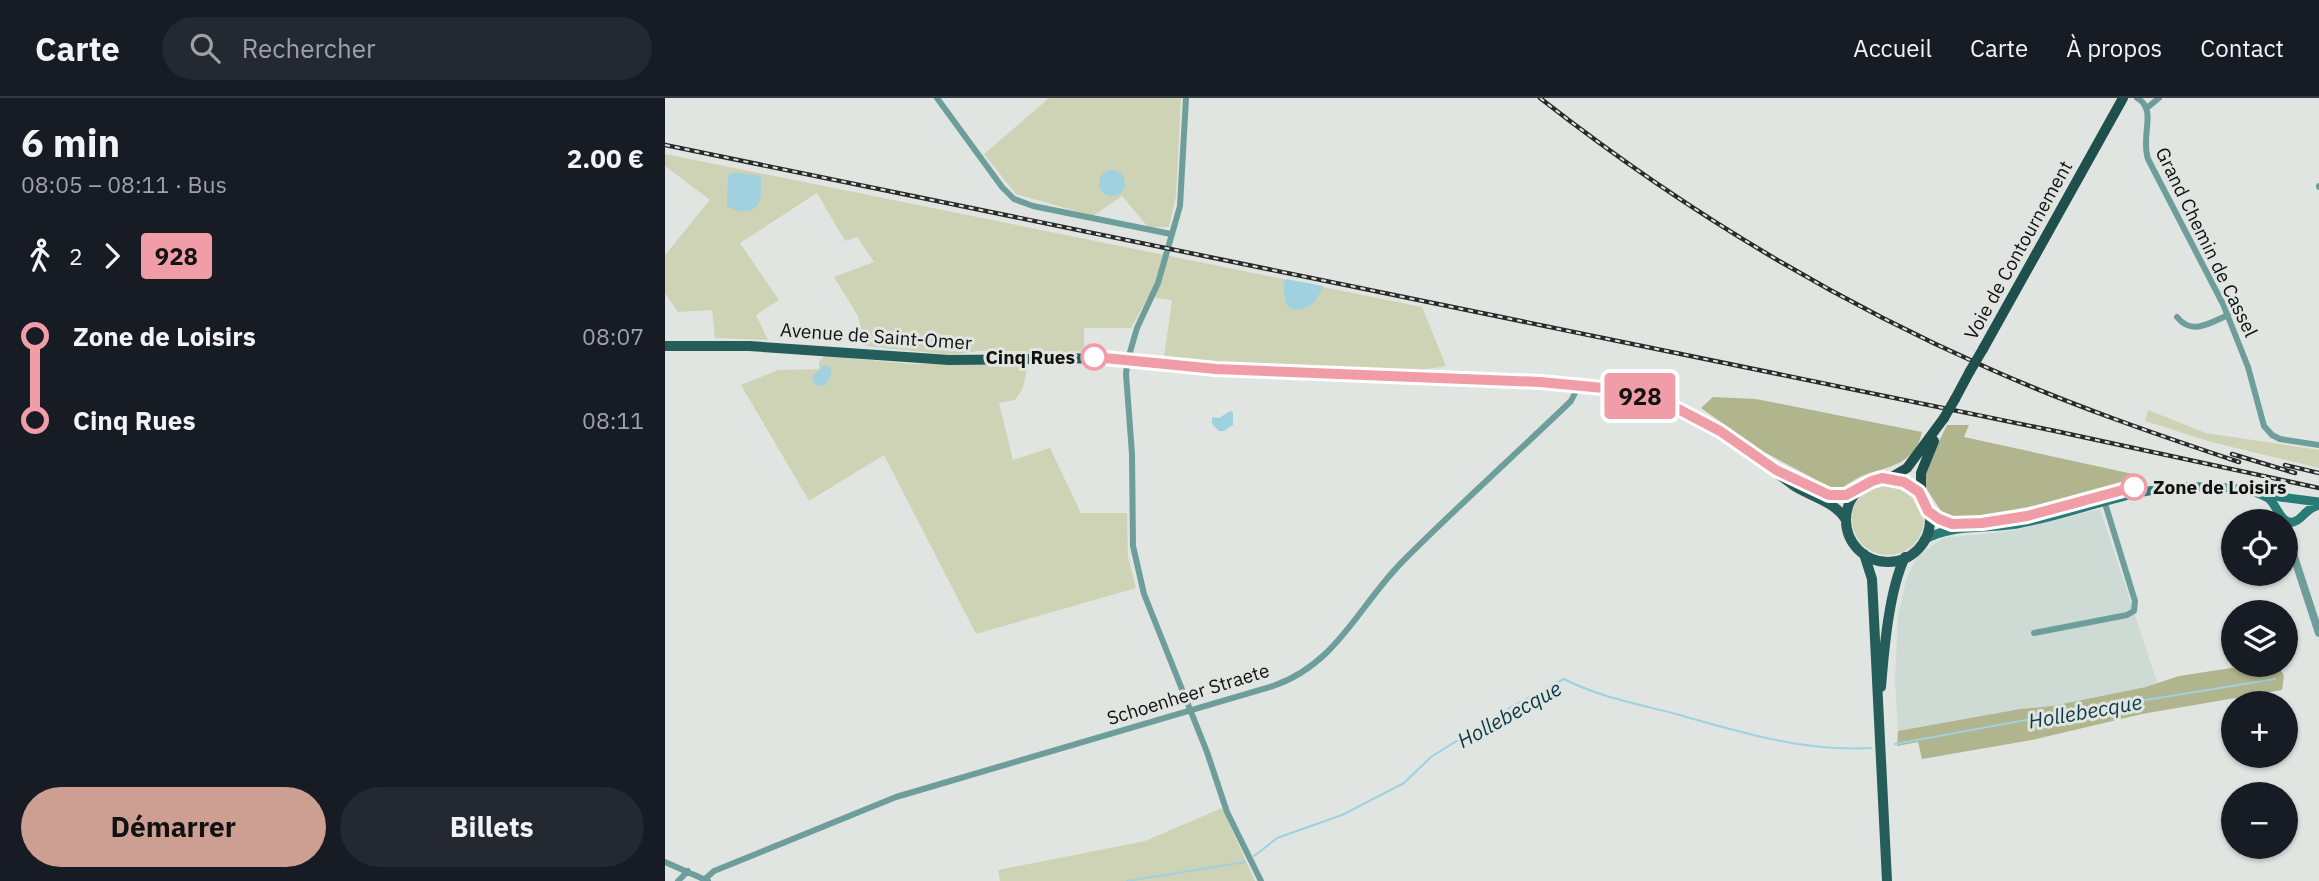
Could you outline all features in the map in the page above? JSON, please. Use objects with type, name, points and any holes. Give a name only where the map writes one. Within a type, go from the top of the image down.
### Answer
[{"type":"highway","name":"Voie de Contournement","points":[[1890,478],[1906,468],[1944,418],[2123,98]]},
{"type":"highway","name":"Voie de Contournement","points":[[1921,495],[1921,473],[1944,418]]},
{"type":"main road","name":"Avenue de Saint-Omer","points":[[665,346],[749,346],[949,360],[1075,357],[1128,359],[1216,369],[1579,385],[1632,394],[1680,410],[1720,431],[1799,488],[1837,509],[1846,520]]},
{"type":"main road","name":"Avenue de Saint-Omer","points":[[1776,470],[1829,495],[1842,496],[1859,489]]},
{"type":"main road","points":[[1864,554],[1886,561],[1905,557],[1916,550],[1924,540],[1929,526],[1928,511],[1921,495],[1907,483],[1890,478],[1872,481],[1859,489],[1849,505],[1846,520],[1851,539],[1864,554],[1872,579],[1887,881]]},
{"type":"main road","points":[[1924,540],[1941,532],[2019,524],[2140,485],[2193,481],[2228,484],[2319,504]]},
{"type":"main road","points":[[1928,511],[1948,523],[1970,524],[2027,516],[2103,497],[2164,488],[2212,487],[2261,494],[2271,500],[2276,509]]},
{"type":"main road","points":[[2282,509],[2281,503],[2293,499],[2303,505],[2303,513]]},
{"type":"main road","points":[[2298,518],[2319,504]]},
{"type":"main road","points":[[1879,722],[1888,625],[1905,557]]},
{"type":"street","points":[[937,98],[1002,187],[1014,199],[1033,206],[1171,234]]},
{"type":"street","points":[[1186,98],[1182,191],[1160,278],[1134,334],[1126,374],[1132,447],[1132,533],[1135,559],[1147,600],[1230,818],[1261,881]]},
{"type":"street","points":[[2137,98],[2148,107],[2159,98]]},
{"type":"street","name":"Grand Chemin de Cassel","points":[[2148,107],[2144,138],[2148,159],[2228,315],[2248,367],[2266,429],[2280,439],[2319,445]]},
{"type":"street","points":[[2176,317],[2183,325],[2195,328],[2228,315]]},
{"type":"street","name":"Schoenheer Straete","points":[[707,880],[714,871],[890,800],[1277,685],[1299,675],[1322,659],[1402,561],[1571,401],[1579,385]]},
{"type":"street","points":[[2034,634],[2127,615],[2134,611],[2135,601],[2103,497]]},
{"type":"street","points":[[2298,563],[2319,634]]},
{"type":"street","points":[[665,862],[707,880]]},
{"type":"street","points":[[678,881],[688,872]]},
{"type":"shaded area","points":[[2100,509],[2158,685],[2052,706],[2020,709],[1898,731],[1895,680],[1898,616],[1906,580],[1917,557],[1943,538],[2011,531]]},
{"type":"green space","points":[[1049,98],[1181,98],[1176,196],[1169,227],[1148,227],[1122,196],[1093,216],[1016,194],[984,154]]},
{"type":"green space","points":[[665,154],[1422,307],[1446,366],[1411,372],[1277,367],[1164,357],[1172,300],[1148,297],[1131,328],[1084,328],[1084,351],[1027,354],[1021,351],[979,351],[952,355],[865,346],[858,316],[834,277],[874,262],[857,237],[845,241],[817,193],[740,243],[779,300],[756,315],[768,340],[715,338],[712,310],[678,312],[665,293],[665,255],[710,200],[665,166]]},
{"type":"green space","points":[[824,356],[912,364],[1028,364],[1023,388],[1015,400],[999,403],[1013,460],[1050,448],[1081,513],[1127,513],[1128,557],[1136,588],[976,634],[884,455],[809,501],[741,385],[778,370],[819,369],[819,362]]},
{"type":"green space","points":[[1713,397],[1756,399],[1922,432],[1919,443],[1907,458],[1862,476],[1837,491],[1762,451],[1701,408]]},
{"type":"green space","points":[[2148,410],[2206,433],[2319,450],[2319,468],[2211,442],[2145,421]]},
{"type":"green space","points":[[1947,425],[1969,425],[1964,437],[2133,474],[2131,479],[2040,505],[1959,519],[1941,511],[1924,485],[1925,470]]},
{"type":"green space","points":[[1888,483],[1908,489],[1918,499],[1924,519],[1918,539],[1908,549],[1888,555],[1868,549],[1858,539],[1852,519],[1858,499],[1868,489]]},
{"type":"green space","points":[[2221,670],[2221,677],[2284,677],[2282,690],[2221,691],[2221,700],[2142,714],[2032,740],[1922,759],[1918,742],[1897,746],[1898,731],[2020,709],[2052,706],[2146,687],[2179,676]]},
{"type":"green space","points":[[1222,808],[1255,881],[1000,881],[998,870],[1145,841]]},
{"type":"water","points":[[1112,170],[1121,174],[1125,183],[1121,192],[1112,196],[1103,192],[1099,183],[1103,174]]},
{"type":"water","points":[[734,172],[761,176],[760,200],[750,211],[740,211],[727,205],[728,176]]},
{"type":"water","points":[[1286,279],[1323,286],[1312,304],[1293,310],[1286,304],[1283,284]]},
{"type":"water","points":[[824,365],[830,367],[832,373],[825,385],[819,386],[814,383],[812,377]]},
{"type":"water","points":[[1230,411],[1233,412],[1233,425],[1219,431],[1212,424],[1212,417],[1219,418]]},
{"type":"waterway","name":"Hollebecque","points":[[1254,856],[1277,838],[1342,815],[1404,783],[1431,757],[1511,707],[1564,679],[1619,700],[1748,734],[1821,747],[1871,748]]},
{"type":"waterway","name":"Hollebecque","points":[[1895,744],[2275,679]]},
{"type":"waterway","name":"Hollebecque","points":[[1127,881],[1245,862]]},
{"type":"railway","points":[[1540,98],[1592,138],[1701,212],[1813,281],[1871,312],[2051,395],[2239,462]]},
{"type":"railway","points":[[665,145],[2055,431],[2319,488]]},
{"type":"railway","points":[[2232,454],[2295,473]]},
{"type":"railway","points":[[2285,465],[2319,473]]},
{"type":"bus line","name":"928","points":[[1094,357],[1216,369],[1540,382],[1614,389],[1680,410],[1720,431],[1776,470],[1829,495],[1846,495],[1882,478],[1904,482],[1919,492],[1928,511],[1952,524],[1982,523],[2027,516],[2134,487]]},
{"type":"place","name":"Cinq Rues","points":[[1094,357]]},
{"type":"place","name":"Zone de Loisirs","points":[[2134,487]]}]
